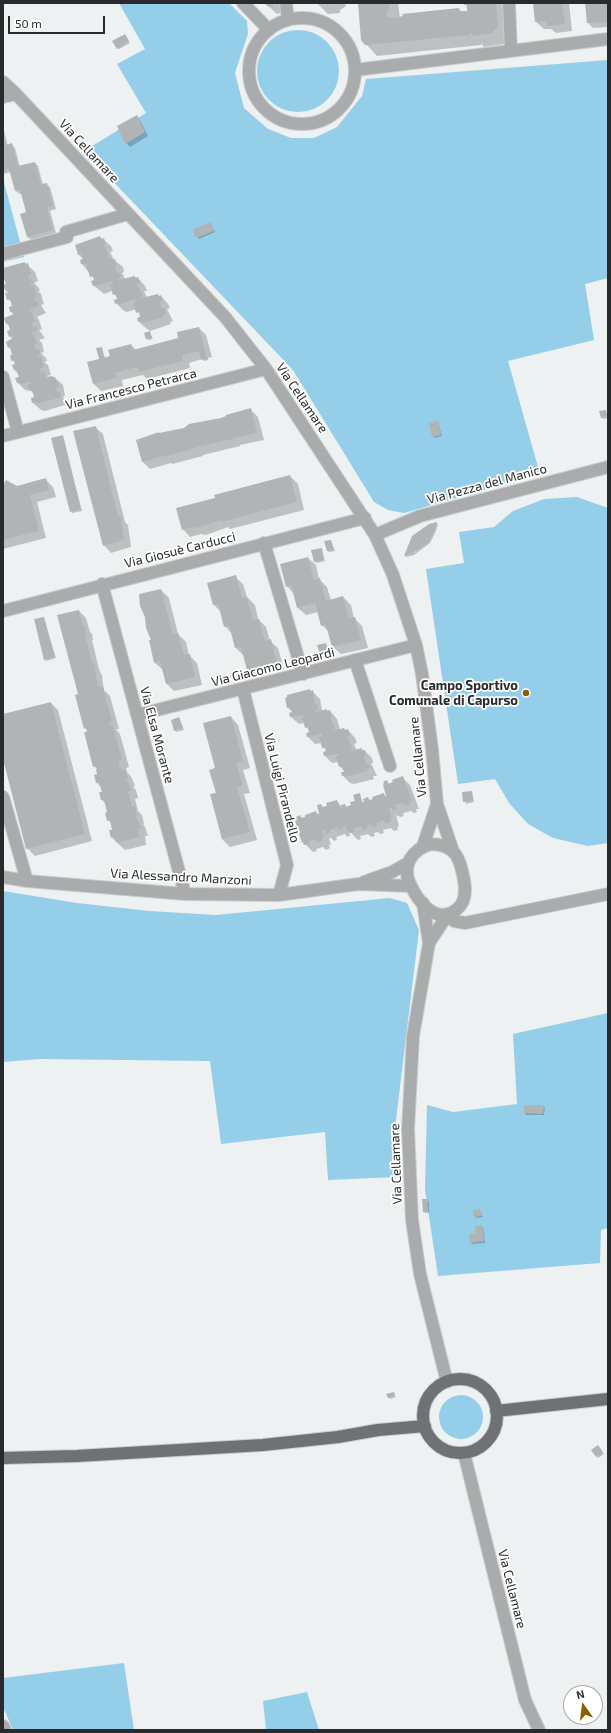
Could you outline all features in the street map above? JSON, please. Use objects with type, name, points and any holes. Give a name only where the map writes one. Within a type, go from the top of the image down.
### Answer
[{"type":"main road","points":[[463,1380],[478,1385],[491,1396],[496,1411],[495,1428],[489,1439],[480,1447],[464,1453],[452,1452],[441,1448],[432,1440],[425,1426],[424,1416],[427,1400],[437,1388],[447,1382],[463,1380]]},
{"type":"main road","points":[[496,1411],[608,1399]]},
{"type":"main road","points":[[3,1458],[77,1456],[263,1445],[338,1437],[378,1430],[425,1426]]},
{"type":"street","points":[[243,3],[269,30]]},
{"type":"street","points":[[286,3],[288,20]]},
{"type":"street","points":[[509,3],[511,51]]},
{"type":"street","points":[[304,18],[320,21],[334,28],[348,44],[352,54],[355,70],[353,87],[344,103],[331,115],[315,123],[297,124],[280,119],[265,109],[254,95],[249,78],[250,60],[257,43],[269,30],[288,20],[304,18]]},
{"type":"street","points":[[355,70],[608,40]]},
{"type":"street","name":"Via Cellamare","points":[[3,82],[16,94],[225,317],[266,369],[375,534],[393,575],[416,645],[422,674],[432,749],[437,804],[453,851],[461,864],[465,886],[464,899],[457,910],[448,914],[438,914],[432,912],[423,904],[408,879],[408,864],[411,856],[423,846],[437,804]]},
{"type":"street","points":[[3,97],[16,94]]},
{"type":"street","points":[[3,254],[67,237],[66,232],[128,214]]},
{"type":"street","name":"Via Francesco Petrarca","points":[[3,436],[266,369]]},
{"type":"street","points":[[3,377],[18,432]]},
{"type":"street","name":"Via Pezza del Manico","points":[[375,534],[420,516],[608,468]]},
{"type":"street","name":"Via Giosuè Carducci","points":[[3,611],[102,584],[364,518]]},
{"type":"street","points":[[264,543],[303,674]]},
{"type":"street","name":"Via Elsa Morante","points":[[102,584],[185,894]]},
{"type":"street","name":"Via Giacomo Leopardi","points":[[137,715],[416,645]]},
{"type":"street","points":[[356,660],[390,766]]},
{"type":"street","name":"Via Luigi Pirandello","points":[[243,689],[287,866],[279,895]]},
{"type":"street","points":[[3,797],[28,881]]},
{"type":"street","points":[[423,846],[438,844],[453,851]]},
{"type":"street","name":"Via Alessandro Manzoni","points":[[358,884],[392,872],[408,864]]},
{"type":"street","name":"Via Alessandro Manzoni","points":[[3,877],[28,881],[185,894],[279,895],[358,884],[411,886]]},
{"type":"street","points":[[448,914],[454,921],[465,923],[608,894]]},
{"type":"street","name":"Via Cellamare","points":[[423,904],[429,943],[413,1036],[408,1129],[412,1220],[420,1274],[447,1382]]},
{"type":"street","points":[[461,905],[473,917],[482,920]]},
{"type":"street","name":"Via Cellamare","points":[[429,943],[448,914]]},
{"type":"street","name":"Via Cellamare","points":[[464,1453],[525,1700],[539,1730]]},
{"type":"street","points":[[3,1726],[5,1730]]},
{"type":"shaded area","points":[[119,3],[229,3],[247,21],[248,34],[235,73],[244,108],[268,129],[291,138],[314,138],[337,127],[362,96],[366,79],[608,60],[608,278],[585,284],[594,340],[508,361],[540,474],[404,513],[388,510],[374,502],[293,370],[84,151],[146,113],[117,64],[145,49]]},
{"type":"shaded area","points":[[298,30],[314,33],[327,42],[336,55],[339,71],[336,87],[327,100],[314,109],[298,112],[282,109],[269,100],[260,87],[257,71],[260,55],[269,42],[282,33]]},
{"type":"shaded area","points":[[3,178],[24,257],[3,262]]},
{"type":"shaded area","name":"Campo Sportivo Comunale di Capurso","points":[[577,497],[608,508],[608,843],[588,846],[553,838],[528,824],[509,803],[495,779],[458,784],[426,569],[464,563],[459,532],[494,527],[513,511],[544,499]]},
{"type":"shaded area","points":[[3,891],[77,903],[150,911],[216,915],[390,898],[407,903],[419,930],[395,1128],[396,1177],[328,1180],[325,1132],[221,1144],[210,1061],[40,1059],[3,1062]]},
{"type":"shaded area","points":[[608,1013],[608,1228],[601,1230],[600,1263],[438,1276],[425,1190],[427,1105],[453,1112],[517,1104],[513,1034]]},
{"type":"shaded area","points":[[461,1395],[473,1399],[479,1405],[483,1417],[479,1429],[473,1435],[461,1439],[449,1435],[443,1429],[439,1417],[443,1405],[449,1399]]},
{"type":"shaded area","points":[[124,1663],[134,1730],[13,1730],[3,1707],[3,1678]]},
{"type":"shaded area","points":[[307,1692],[319,1730],[266,1730],[263,1701]]},
{"type":"building","points":[[264,3],[273,3],[273,5],[269,7]]},
{"type":"building","points":[[358,3],[389,3],[387,17],[394,18],[403,16],[402,14],[459,8],[460,11],[467,11],[467,4],[464,5],[464,3],[496,3],[498,28],[493,30],[493,33],[473,36],[472,33],[470,33],[470,35],[365,45],[361,40]]},
{"type":"building","points":[[533,3],[562,3],[565,24],[547,26],[547,21],[535,22]]},
{"type":"building","points":[[585,3],[608,3],[608,22],[587,23]]},
{"type":"building","points":[[125,34],[129,41],[117,49],[112,41]]},
{"type":"building","points":[[137,115],[145,132],[125,144],[117,126]]},
{"type":"building","points":[[3,136],[6,145],[12,143],[18,166],[35,162],[41,184],[47,183],[53,206],[47,207],[53,230],[27,237],[20,214],[26,212],[20,190],[15,191],[9,169],[3,170]]},
{"type":"building","points":[[210,222],[214,231],[196,238],[193,230]]},
{"type":"building","points":[[100,236],[101,239],[104,238],[106,244],[104,244],[109,257],[106,259],[112,257],[113,260],[115,259],[117,273],[119,272],[121,277],[118,278],[118,280],[135,276],[135,278],[138,277],[140,283],[137,284],[143,296],[141,298],[158,294],[159,296],[161,295],[163,301],[160,302],[162,309],[165,308],[166,314],[163,315],[164,317],[142,323],[141,321],[138,322],[137,318],[140,317],[139,312],[136,313],[133,302],[136,301],[135,299],[118,305],[118,303],[115,304],[114,300],[117,299],[116,294],[113,295],[110,284],[113,283],[113,281],[93,286],[91,281],[94,280],[93,276],[90,277],[86,264],[81,264],[80,260],[83,259],[81,254],[78,255],[75,245]]},
{"type":"building","points":[[25,262],[25,264],[28,263],[31,274],[28,275],[29,280],[32,279],[33,283],[30,284],[31,286],[34,285],[37,297],[34,298],[35,302],[38,301],[39,306],[29,310],[29,312],[32,311],[35,322],[32,322],[33,327],[36,326],[38,330],[31,333],[31,335],[34,334],[37,344],[34,345],[36,350],[39,349],[40,354],[37,355],[37,357],[41,357],[44,367],[40,368],[41,373],[45,372],[46,377],[43,378],[52,376],[55,377],[59,387],[56,388],[57,393],[60,392],[61,396],[59,398],[36,404],[36,402],[32,403],[31,398],[34,397],[32,390],[29,390],[27,385],[30,384],[30,382],[20,384],[17,383],[15,378],[19,377],[16,369],[14,370],[12,365],[15,364],[14,360],[11,361],[10,355],[12,355],[10,347],[8,348],[6,342],[13,338],[12,336],[9,337],[7,331],[10,330],[8,323],[6,324],[4,318],[14,314],[14,312],[10,312],[9,307],[12,306],[10,299],[7,300],[5,293],[8,293],[7,289],[5,290],[3,285],[6,284],[3,276],[3,268]]},
{"type":"building","points":[[199,327],[207,359],[201,360],[199,351],[182,355],[183,361],[139,372],[137,367],[115,373],[116,378],[93,384],[87,362],[99,359],[96,348],[102,347],[104,358],[110,356],[108,350],[131,344],[133,350],[178,338],[177,332]]},
{"type":"building","points":[[150,331],[152,338],[146,339],[144,333]]},
{"type":"building","points":[[251,408],[257,433],[196,447],[142,462],[136,440],[159,432],[184,428],[189,424],[221,418],[226,415]]},
{"type":"building","points":[[606,410],[607,416],[601,418],[599,411]]},
{"type":"building","points":[[438,421],[441,435],[432,437],[429,423]]},
{"type":"building","points":[[96,426],[118,517],[121,516],[124,540],[103,546],[73,431]]},
{"type":"building","points":[[63,435],[81,509],[70,512],[51,438]]},
{"type":"building","points":[[290,475],[297,502],[221,522],[221,520],[198,528],[192,527],[182,530],[176,508],[215,498],[214,495]]},
{"type":"building","points":[[46,478],[49,490],[30,495],[39,531],[3,540],[3,485],[6,480],[17,486]]},
{"type":"building","points":[[437,522],[429,542],[412,553],[404,556],[412,536],[429,524]]},
{"type":"building","points":[[331,540],[334,550],[327,551],[324,541]]},
{"type":"building","points":[[322,548],[324,560],[314,562],[311,550]]},
{"type":"building","points":[[308,557],[314,580],[320,578],[326,601],[343,596],[349,618],[355,617],[361,640],[332,647],[326,625],[321,626],[315,603],[297,608],[291,585],[286,587],[280,564]]},
{"type":"building","points":[[236,575],[242,598],[247,597],[253,620],[259,619],[265,641],[271,639],[277,662],[247,670],[241,647],[235,648],[229,625],[224,627],[218,604],[213,605],[207,583]]},
{"type":"building","points":[[161,589],[173,634],[178,633],[184,655],[190,654],[195,677],[166,684],[160,661],[154,663],[149,640],[151,640],[146,628],[145,617],[140,606],[139,594]]},
{"type":"building","points":[[79,610],[83,626],[85,625],[85,633],[92,664],[94,663],[96,670],[98,686],[103,687],[112,721],[109,722],[110,726],[113,725],[122,760],[119,761],[119,764],[122,770],[125,769],[128,779],[125,779],[126,782],[128,781],[131,791],[128,791],[132,807],[135,806],[137,816],[135,817],[138,819],[141,828],[138,829],[139,837],[117,843],[114,837],[111,838],[109,830],[112,830],[110,820],[107,821],[105,813],[107,812],[104,800],[101,800],[99,792],[102,792],[99,782],[96,783],[94,775],[97,774],[97,769],[96,766],[93,767],[84,732],[87,732],[86,728],[84,729],[75,695],[78,694],[57,615]]},
{"type":"building","points":[[44,617],[55,657],[44,660],[34,619]]},
{"type":"building","points":[[326,643],[329,652],[320,654],[317,645]]},
{"type":"building","points":[[310,689],[310,691],[313,690],[315,704],[317,704],[318,709],[315,710],[316,712],[327,709],[327,711],[330,710],[332,716],[330,716],[335,729],[332,730],[344,728],[345,730],[348,729],[350,736],[347,736],[353,749],[350,751],[362,748],[362,750],[365,750],[366,755],[364,756],[366,764],[368,763],[370,768],[367,769],[367,771],[345,777],[345,775],[342,776],[341,772],[344,772],[342,766],[339,767],[336,756],[339,756],[339,754],[324,756],[323,752],[326,751],[325,747],[322,748],[319,737],[322,736],[322,734],[307,737],[306,733],[309,732],[308,727],[305,728],[302,717],[305,715],[290,717],[289,713],[292,712],[290,707],[287,708],[285,698],[287,695]]},
{"type":"building","points":[[51,702],[85,834],[26,849],[3,759],[3,714]]},
{"type":"building","points":[[231,716],[243,761],[236,763],[243,785],[237,787],[250,832],[222,839],[210,794],[216,793],[209,770],[215,768],[203,723]]},
{"type":"building","points":[[179,717],[183,728],[174,731],[171,720]]},
{"type":"building","points":[[403,776],[412,801],[409,802],[410,805],[405,806],[404,803],[396,805],[397,809],[392,810],[391,807],[389,807],[392,819],[390,819],[391,822],[385,824],[384,820],[376,823],[377,826],[372,827],[371,824],[367,825],[368,828],[363,830],[361,826],[353,829],[354,832],[349,833],[345,825],[339,830],[338,827],[330,830],[330,832],[326,834],[325,830],[322,831],[324,837],[322,838],[323,841],[318,842],[316,839],[309,841],[310,844],[304,845],[303,842],[302,843],[295,821],[297,820],[296,817],[300,815],[301,818],[305,817],[305,815],[316,811],[317,815],[319,814],[317,805],[321,804],[322,807],[327,806],[326,803],[337,800],[341,809],[341,805],[345,804],[346,807],[351,805],[350,802],[355,801],[353,795],[360,793],[362,802],[364,802],[363,799],[368,797],[369,800],[373,799],[372,797],[384,793],[385,797],[383,782],[387,780],[388,784],[393,782],[392,780]]},
{"type":"building","points":[[472,791],[473,801],[463,802],[462,792]]},
{"type":"building","points":[[524,1105],[544,1105],[543,1114],[524,1113]]},
{"type":"building","points":[[422,1199],[428,1199],[427,1212],[423,1212]]},
{"type":"building","points":[[480,1209],[482,1216],[474,1217],[473,1210]]},
{"type":"building","points":[[482,1225],[484,1241],[470,1243],[469,1234],[475,1233],[475,1226]]},
{"type":"building","points":[[394,1392],[395,1396],[388,1398],[386,1394]]},
{"type":"building","points":[[598,1445],[603,1452],[596,1457],[591,1450]]},
{"type":"place","name":"Campo Sportivo Comunale di Capurso","points":[[526,693]]}]
